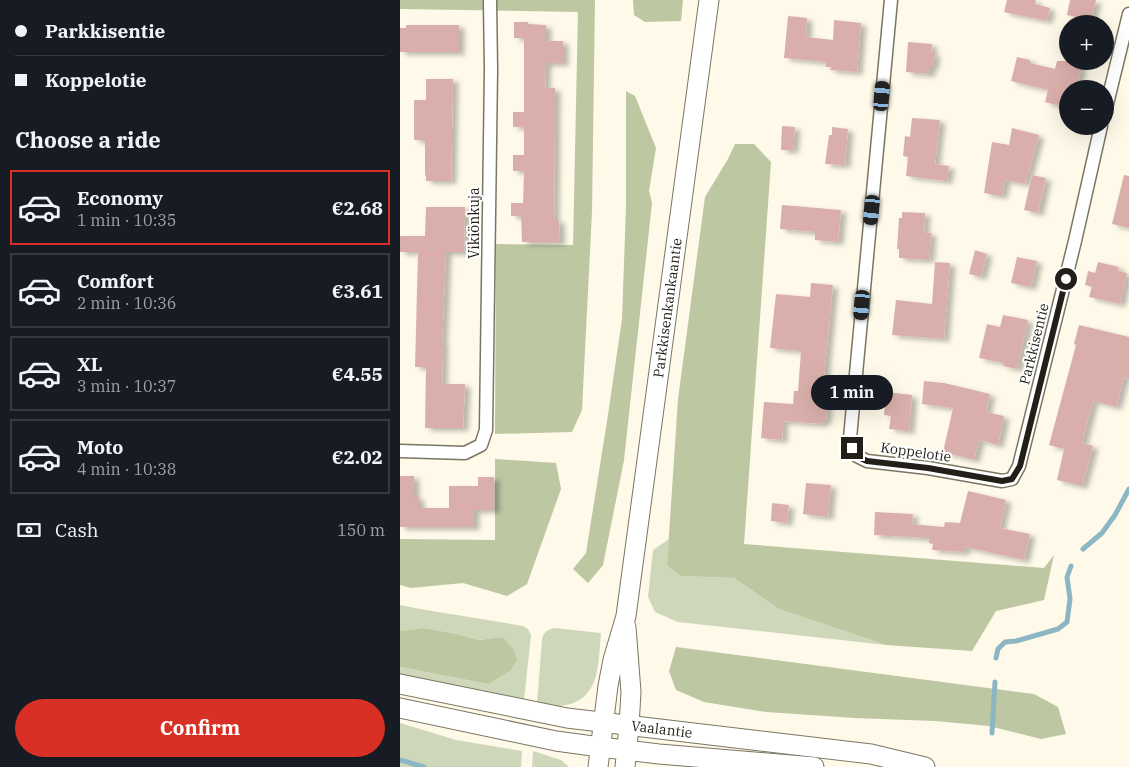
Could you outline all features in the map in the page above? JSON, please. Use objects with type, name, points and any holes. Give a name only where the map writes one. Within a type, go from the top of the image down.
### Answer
[{"type":"street","name":"Parkkisenkankaantie","points":[[598,767],[608,686],[613,660],[626,616],[709,0]]},
{"type":"street","name":"Koppelotie","points":[[891,0],[850,438],[852,448],[856,456],[867,461],[928,468],[1002,481],[1012,479]]},
{"type":"street","name":"Vikiönkuja","points":[[400,451],[466,453],[481,445],[486,430],[491,70],[490,1]]},
{"type":"street","points":[[1113,80],[1129,14]]},
{"type":"street","name":"Parkkisentie","points":[[1012,479],[1020,466],[1076,241],[1100,135]]},
{"type":"street","name":"Parkkisenkankaantie","points":[[626,616],[631,692],[626,758]]},
{"type":"street","name":"Vaalantie","points":[[400,684],[567,718],[870,754],[925,767]]},
{"type":"street","name":"Vaalantie","points":[[400,708],[556,741],[600,747],[626,758],[814,767]]},
{"type":"green space","points":[[400,0],[595,0],[592,211],[582,410],[572,432],[495,434],[496,244],[573,245],[578,12],[400,9]]},
{"type":"green space","points":[[633,0],[683,0],[681,21],[645,22],[634,15]]},
{"type":"green space","points":[[626,91],[635,96],[656,148],[649,191],[652,203],[624,460],[603,565],[588,583],[573,569],[586,553],[622,319],[626,207]]},
{"type":"green space","points":[[735,144],[754,144],[771,162],[744,544],[1044,568],[1054,555],[1044,600],[996,611],[972,651],[886,645],[779,609],[734,578],[680,576],[667,565],[678,399],[705,197]]},
{"type":"green space","points":[[495,459],[556,463],[561,489],[527,584],[507,596],[463,583],[411,588],[400,585],[400,539],[495,540]]},
{"type":"green space","points":[[669,539],[667,565],[680,576],[734,578],[779,609],[886,645],[678,622],[655,612],[648,597],[653,550]]},
{"type":"green space","points":[[400,605],[523,626],[528,629],[531,635],[524,700],[400,676],[400,667],[488,684],[502,637],[479,640],[424,628],[400,631]]},
{"type":"green space","points":[[424,628],[479,640],[502,637],[514,650],[517,660],[511,670],[488,684],[400,667],[400,631]]},
{"type":"green space","points":[[554,628],[601,633],[598,669],[590,689],[583,697],[573,703],[560,706],[537,704],[542,639],[546,632]]},
{"type":"green space","points":[[676,647],[1034,694],[1058,707],[1066,734],[1041,739],[989,726],[935,721],[766,712],[704,702],[676,690],[669,671]]},
{"type":"green space","points":[[400,723],[456,740],[522,751],[521,767],[400,767]]},
{"type":"green space","points":[[533,751],[561,760],[569,767],[532,767]]},
{"type":"building","points":[[1007,0],[1036,0],[1035,4],[1050,8],[1047,21],[1004,12]]},
{"type":"building","points":[[1070,0],[1096,0],[1092,15],[1067,15]]},
{"type":"building","points":[[788,16],[807,18],[806,37],[833,40],[834,20],[861,23],[857,72],[830,70],[831,67],[826,67],[826,62],[784,58]]},
{"type":"building","points":[[514,22],[546,25],[546,41],[563,41],[563,63],[546,63],[545,88],[555,88],[554,220],[559,220],[560,242],[522,242],[521,216],[511,216],[511,203],[523,203],[524,171],[513,171],[513,155],[524,155],[524,127],[513,127],[513,112],[524,112],[524,38],[514,38]]},
{"type":"building","points":[[406,25],[459,25],[459,52],[400,52],[400,28],[406,28]]},
{"type":"building","points":[[908,42],[932,44],[931,53],[935,53],[933,67],[930,67],[930,74],[906,72]]},
{"type":"building","points":[[1017,57],[1030,60],[1030,63],[1055,69],[1057,61],[1059,61],[1059,70],[1081,70],[1078,80],[1059,80],[1059,106],[1045,102],[1048,90],[1011,81]]},
{"type":"building","points":[[426,79],[453,79],[451,181],[426,181],[425,140],[414,140],[414,100],[426,100]]},
{"type":"building","points":[[912,118],[940,120],[935,164],[949,166],[947,181],[906,176],[908,157],[903,156],[905,136],[910,137]]},
{"type":"building","points":[[782,126],[795,127],[793,150],[781,150]]},
{"type":"building","points":[[832,127],[848,129],[845,165],[825,164]]},
{"type":"building","points":[[1012,128],[1039,135],[1025,184],[1005,180],[1002,196],[984,193],[992,142],[1009,145]]},
{"type":"building","points":[[1032,175],[1046,178],[1038,213],[1024,210]]},
{"type":"building","points":[[1124,175],[1129,176],[1129,228],[1112,224]]},
{"type":"building","points":[[782,205],[841,210],[838,242],[815,240],[815,232],[780,229]]},
{"type":"building","points":[[426,207],[465,207],[464,252],[446,252],[442,343],[442,384],[465,384],[463,428],[425,428],[426,367],[415,367],[418,252],[400,252],[400,236],[425,236]]},
{"type":"building","points":[[902,212],[925,213],[924,232],[931,233],[929,260],[899,258],[899,249],[897,249],[899,218],[902,218]]},
{"type":"building","points":[[975,250],[987,254],[981,277],[969,274]]},
{"type":"building","points":[[1017,257],[1037,261],[1031,287],[1011,283]]},
{"type":"building","points":[[935,262],[950,263],[944,339],[892,335],[896,300],[932,304]]},
{"type":"building","points":[[1098,262],[1119,267],[1118,271],[1127,273],[1120,304],[1089,297],[1092,287],[1085,285],[1088,271],[1095,273]]},
{"type":"building","points":[[811,283],[833,285],[824,377],[828,377],[826,421],[823,421],[822,424],[783,421],[782,440],[761,438],[764,402],[793,404],[794,391],[798,391],[801,351],[770,348],[776,294],[810,297]]},
{"type":"building","points":[[1003,315],[1028,320],[1017,369],[1003,366],[1004,363],[979,358],[987,324],[1000,327]]},
{"type":"building","points":[[1079,325],[1129,337],[1129,379],[1124,377],[1116,407],[1093,401],[1082,443],[1093,446],[1082,486],[1057,480],[1064,449],[1049,445],[1076,345],[1074,344]]},
{"type":"building","points":[[924,381],[944,383],[990,394],[986,412],[1004,416],[998,445],[979,440],[974,460],[943,452],[953,408],[922,404]]},
{"type":"building","points":[[886,392],[912,395],[909,431],[889,429],[891,416],[884,415]]},
{"type":"building","points":[[400,476],[414,476],[414,497],[419,497],[419,508],[449,508],[449,486],[478,486],[478,477],[494,477],[494,510],[474,510],[474,527],[400,527]]},
{"type":"building","points":[[806,483],[831,485],[828,517],[803,514]]},
{"type":"building","points":[[968,491],[1006,500],[1000,528],[1030,534],[1024,560],[965,547],[964,552],[932,550],[933,544],[929,543],[929,538],[874,535],[875,512],[913,514],[912,524],[944,527],[945,522],[960,523]]},
{"type":"building","points":[[772,503],[789,505],[787,523],[771,521]]},
{"type":"waterway","points":[[1083,549],[1102,533],[1115,515],[1129,489]]},
{"type":"waterway","points":[[996,658],[998,649],[1005,642],[1016,641],[1058,629],[1067,622],[1070,599],[1067,577],[1071,566]]},
{"type":"waterway","points":[[992,733],[995,682]]},
{"type":"waterway","points":[[400,760],[424,767]]},
{"type":"route","points":[[852,448],[856,456],[867,461],[928,468],[1002,481],[1012,479],[1020,466],[1066,279]]}]
